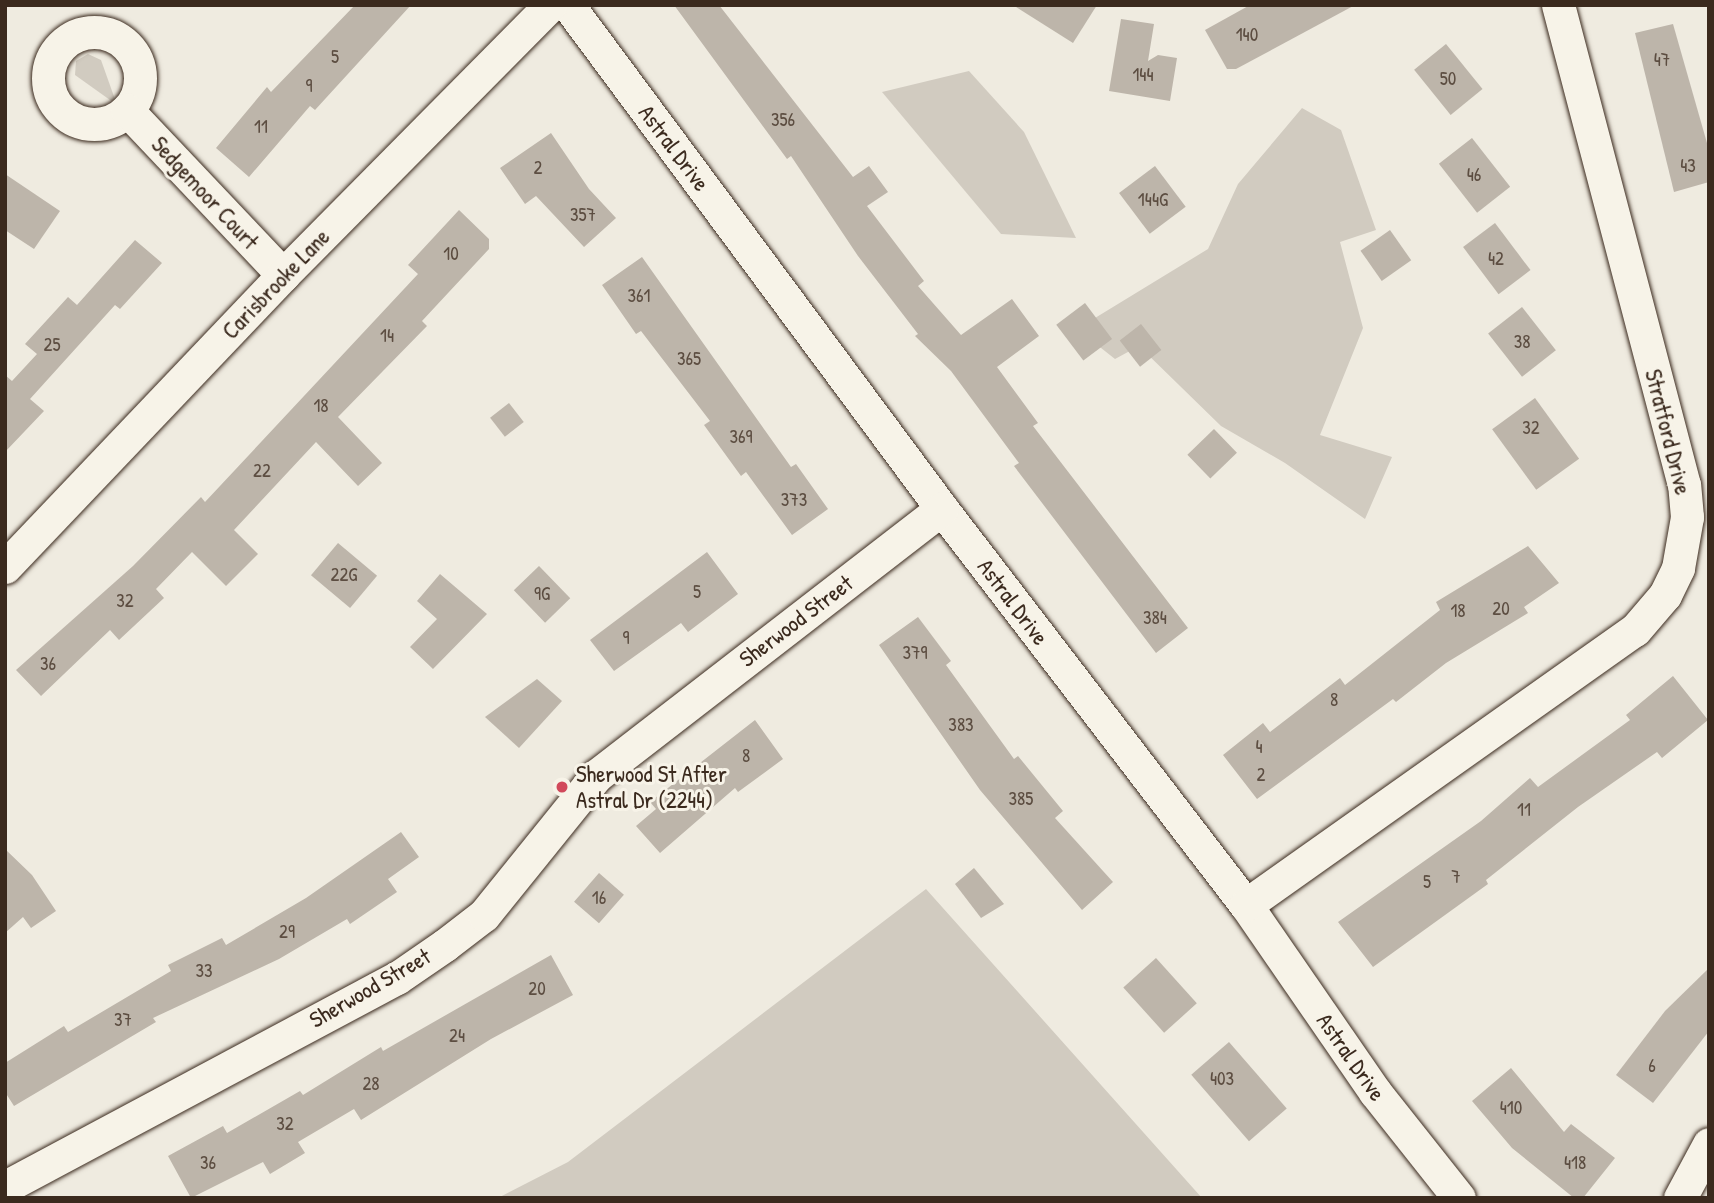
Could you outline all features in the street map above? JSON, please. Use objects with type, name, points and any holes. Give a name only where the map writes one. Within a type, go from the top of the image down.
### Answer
[{"type":"street","name":"Carisbrooke Lane","points":[[5,567],[284,275],[550,5]]},
{"type":"street","name":"Astral Drive","points":[[568,5],[942,509],[1246,905],[1375,1092],[1459,1198]]},
{"type":"street","name":"Stratford Drive","points":[[1246,905],[1635,629],[1665,595],[1680,561],[1687,517],[1684,485],[1558,5]]},
{"type":"street","name":"Sedgemoor Court","points":[[127,110],[284,275]]},
{"type":"street","name":"Sherwood Street","points":[[5,1187],[397,978],[445,945],[484,915],[596,776],[942,509]]},
{"type":"street","points":[[1680,1198],[1709,1144]]},
{"type":"shaded area","points":[[88,54],[101,60],[117,105],[75,75],[76,61]]},
{"type":"shaded area","points":[[969,71],[1024,132],[1076,238],[1001,234],[882,92]]},
{"type":"shaded area","points":[[1302,108],[1341,130],[1376,230],[1340,242],[1363,328],[1320,435],[1392,457],[1365,519],[1285,463],[1221,426],[1139,346],[1115,359],[1077,329],[1208,249],[1238,184]]},
{"type":"shaded area","points":[[926,889],[1202,1198],[498,1198],[568,1162]]},
{"type":"building","points":[[355,5],[411,5],[315,110],[310,106],[249,177],[216,148],[267,87],[271,92]]},
{"type":"building","points":[[674,5],[719,5],[853,177],[869,166],[888,192],[867,206],[924,281],[918,286],[961,335],[1012,299],[1039,336],[997,367],[1038,423],[1033,426],[1188,628],[1156,653],[1014,466],[1019,463],[951,371],[915,336],[918,334],[858,256],[791,156],[787,159]]},
{"type":"building","points":[[1013,5],[1097,5],[1073,43]]},
{"type":"building","points":[[1250,5],[1355,5],[1236,69],[1227,69],[1205,30]]},
{"type":"building","points":[[1121,19],[1154,24],[1148,61],[1158,55],[1177,58],[1170,101],[1109,91]]},
{"type":"building","points":[[1673,24],[1709,150],[1709,182],[1674,192],[1635,33]]},
{"type":"building","points":[[1446,44],[1483,89],[1451,115],[1414,70]]},
{"type":"building","points":[[551,133],[589,189],[616,218],[584,247],[536,196],[525,204],[500,168]]},
{"type":"building","points":[[1472,138],[1510,187],[1477,213],[1439,164]]},
{"type":"building","points":[[1155,166],[1186,207],[1150,234],[1119,193]]},
{"type":"building","points":[[5,174],[60,211],[34,249],[5,230]]},
{"type":"building","points":[[459,210],[489,239],[489,249],[422,321],[427,326],[338,417],[382,463],[358,486],[316,442],[234,530],[258,554],[226,586],[192,552],[156,589],[164,598],[119,640],[110,630],[41,696],[16,670],[133,566],[201,497],[205,502],[418,274],[408,265]]},
{"type":"building","points":[[1495,223],[1531,270],[1499,294],[1463,247]]},
{"type":"building","points":[[1390,230],[1411,260],[1382,281],[1361,251]]},
{"type":"building","points":[[135,240],[162,263],[120,309],[115,305],[30,399],[44,411],[5,452],[5,375],[12,381],[37,354],[25,344],[68,297],[77,305]]},
{"type":"building","points":[[642,257],[791,467],[796,464],[828,509],[792,535],[746,472],[741,476],[704,425],[710,421],[641,331],[636,334],[602,285]]},
{"type":"building","points":[[1085,303],[1112,339],[1083,361],[1056,325]]},
{"type":"building","points":[[1522,307],[1556,350],[1522,377],[1488,333]]},
{"type":"building","points":[[1141,324],[1161,350],[1140,367],[1120,341]]},
{"type":"building","points":[[1535,398],[1579,459],[1536,490],[1492,429]]},
{"type":"building","points":[[509,403],[524,422],[505,437],[490,418]]},
{"type":"building","points":[[1214,429],[1237,453],[1210,478],[1187,455]]},
{"type":"building","points":[[338,543],[377,576],[350,608],[311,575]]},
{"type":"building","points":[[1528,546],[1559,583],[1524,607],[1528,613],[1446,663],[1396,702],[1393,699],[1257,799],[1223,755],[1263,723],[1270,732],[1340,678],[1345,685],[1440,610],[1436,602]]},
{"type":"building","points":[[707,552],[738,594],[688,632],[681,623],[614,671],[590,640]]},
{"type":"building","points":[[539,566],[570,598],[545,623],[514,590]]},
{"type":"building","points":[[440,574],[487,614],[433,669],[410,647],[437,619],[417,601]]},
{"type":"building","points":[[918,617],[951,661],[946,665],[1014,759],[1018,756],[1063,811],[1055,818],[1113,882],[1082,910],[980,790],[879,645]]},
{"type":"building","points":[[1673,676],[1708,720],[1662,758],[1657,752],[1578,807],[1486,880],[1488,884],[1373,967],[1338,922],[1481,821],[1530,778],[1538,787],[1630,720],[1626,715]]},
{"type":"building","points":[[537,679],[562,701],[519,748],[485,717]]},
{"type":"building","points":[[755,720],[783,759],[738,792],[735,788],[660,853],[636,826],[656,809],[650,802]]},
{"type":"building","points":[[401,832],[419,857],[388,879],[397,892],[350,924],[347,919],[279,959],[153,1018],[156,1022],[14,1106],[5,1092],[5,1063],[64,1026],[68,1032],[171,971],[168,965],[222,938],[226,945],[306,898]]},
{"type":"building","points":[[5,849],[32,875],[56,911],[31,928],[23,917],[5,933]]},
{"type":"building","points":[[974,868],[1004,904],[981,918],[955,884]]},
{"type":"building","points":[[599,873],[624,895],[599,923],[574,902]]},
{"type":"building","points":[[551,955],[573,995],[491,1039],[361,1120],[354,1109],[298,1142],[305,1153],[270,1174],[263,1162],[191,1198],[168,1156],[223,1126],[227,1133],[300,1091],[303,1095],[381,1047],[383,1051]]},
{"type":"building","points":[[1156,958],[1197,1003],[1164,1033],[1123,987]]},
{"type":"building","points":[[1709,968],[1709,1031],[1653,1103],[1616,1075],[1665,1011]]},
{"type":"building","points":[[1229,1042],[1287,1108],[1249,1141],[1191,1075]]},
{"type":"building","points":[[1511,1068],[1564,1132],[1571,1124],[1615,1158],[1583,1198],[1574,1198],[1512,1148],[1472,1101]]},
{"type":"place","name":"Sherwood St After Astral Dr (2244)","points":[[562,787]]}]
